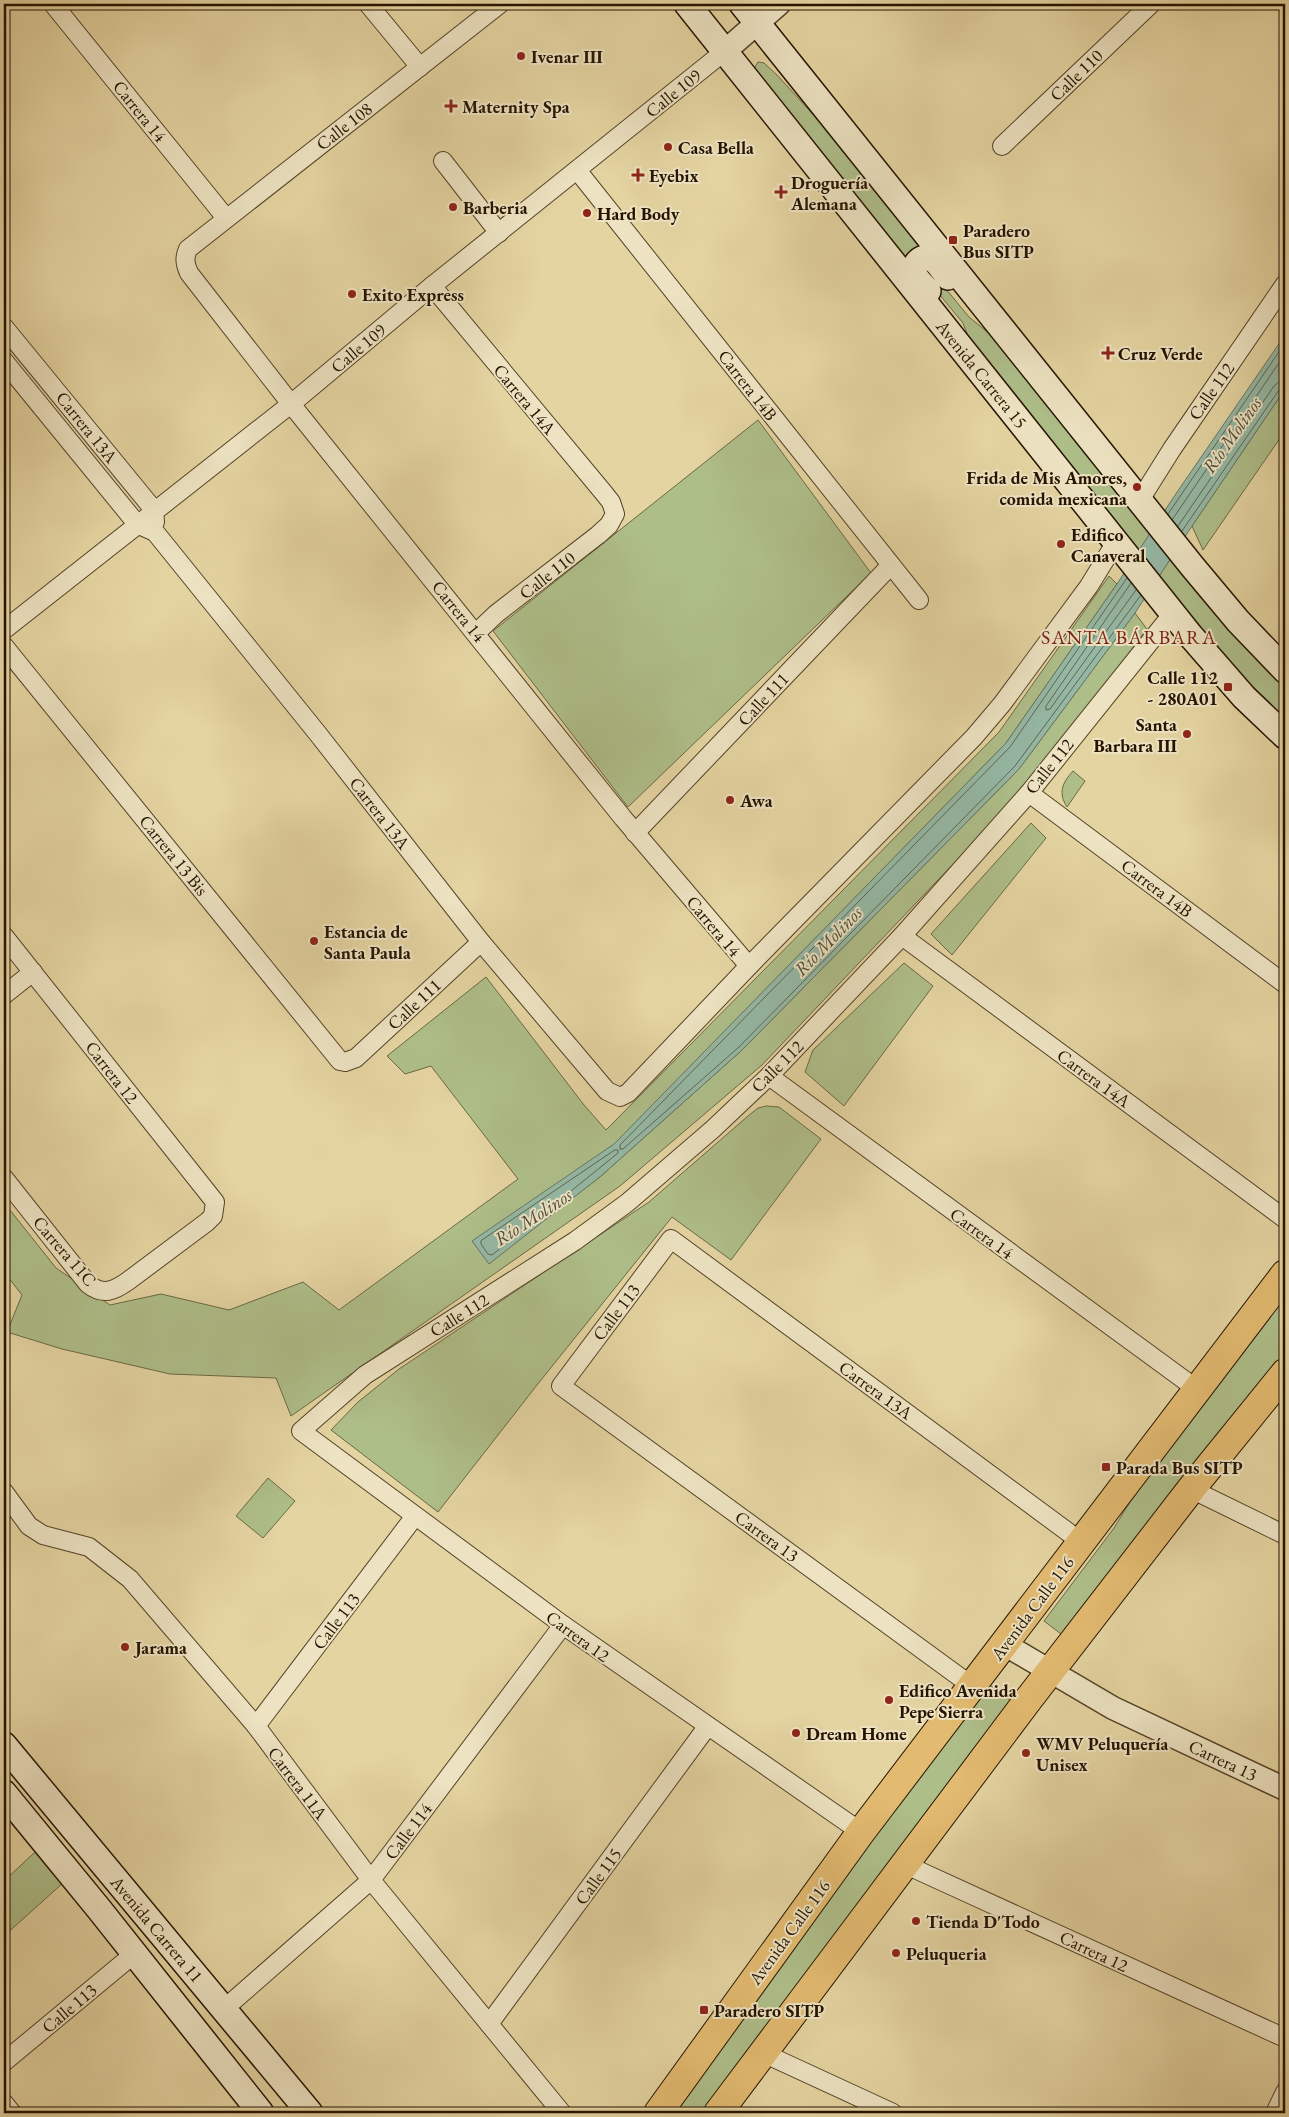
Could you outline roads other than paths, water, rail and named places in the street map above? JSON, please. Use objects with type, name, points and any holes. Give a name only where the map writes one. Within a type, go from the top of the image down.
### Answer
[{"type":"main road","name":"Avenida Carrera 15","points":[[687,4],[1169,608],[1238,690],[1285,736]]},
{"type":"main road","points":[[742,4],[1192,566],[1238,621],[1285,670]]},
{"type":"main road","points":[[967,354],[951,321],[915,276],[915,268],[918,262],[926,258],[934,260],[978,311],[1001,326]]},
{"type":"main road","name":"Avenida Calle 116","points":[[658,2113],[861,1832],[1285,1274]]},
{"type":"main road","points":[[718,2113],[1050,1672],[1191,1490],[1285,1373]]},
{"type":"main road","name":"Avenida Carrera 11","points":[[4,1745],[310,2113]]},
{"type":"main road","name":"Avenida Carrera 11","points":[[4,1793],[261,2113]]},
{"type":"street","name":"Carrera 14","points":[[53,4],[226,218]]},
{"type":"street","points":[[368,4],[420,67]]},
{"type":"street","name":"Calle 108","points":[[188,249],[500,4]]},
{"type":"street","name":"Calle 109","points":[[4,630],[136,524],[291,404],[432,286],[725,51],[779,4]]},
{"type":"street","name":"Calle 110","points":[[1002,146],[1151,4]]},
{"type":"street","points":[[443,161],[499,233]]},
{"type":"street","name":"Carrera 14B","points":[[577,170],[919,600]]},
{"type":"street","name":"Carrera 14","points":[[188,249],[184,257],[189,273],[291,404],[635,833],[749,966]]},
{"type":"street","name":"Calle 112","points":[[1148,510],[1172,449],[1285,284]]},
{"type":"street","name":"Carrera 14A","points":[[432,286],[611,502],[614,514]]},
{"type":"street","name":"Carrera 13A","points":[[4,328],[154,510]]},
{"type":"street","name":"Carrera 13A","points":[[4,361],[136,524],[155,532],[318,734],[481,942],[607,1092],[620,1097],[628,1093],[749,966]]},
{"type":"street","points":[[154,510],[155,532]]},
{"type":"street","name":"Calle 110","points":[[476,633],[496,614],[598,535],[609,525],[614,514]]},
{"type":"street","points":[[749,966],[974,737],[1002,704],[1077,602],[1122,549]]},
{"type":"street","name":"Calle 111","points":[[635,833],[891,565]]},
{"type":"street","name":"Calle 112","points":[[301,1431],[364,1375],[575,1241],[627,1203],[713,1129],[769,1076],[902,936],[1029,793],[1169,608]]},
{"type":"street","name":"Carrera 13 Bis","points":[[4,646],[336,1057],[345,1062]]},
{"type":"street","name":"Carrera 14B","points":[[1029,793],[1285,984]]},
{"type":"street","name":"Carrera 12","points":[[4,936],[215,1202],[214,1210],[208,1222],[128,1282],[111,1291]]},
{"type":"street","name":"Carrera 14A","points":[[902,936],[1285,1220]]},
{"type":"street","name":"Calle 111","points":[[345,1062],[356,1058],[481,942]]},
{"type":"street","points":[[4,996],[33,972]]},
{"type":"street","name":"Carrera 14","points":[[769,1076],[1198,1390]]},
{"type":"street","name":"Carrera 11C","points":[[4,1178],[88,1284],[100,1291],[111,1291]]},
{"type":"street","name":"Carrera 13A","points":[[671,1239],[1081,1543]]},
{"type":"street","name":"Calle 113","points":[[561,1386],[671,1239]]},
{"type":"street","name":"Carrera 13","points":[[561,1386],[972,1686]]},
{"type":"street","name":"Carrera 12","points":[[301,1431],[563,1625],[707,1727],[861,1832]]},
{"type":"street","points":[[1191,1490],[1285,1535]]},
{"type":"street","name":"Carrera 11A","points":[[4,1492],[29,1526],[43,1536],[89,1547],[130,1579],[256,1726],[371,1880],[562,2113]]},
{"type":"street","name":"Calle 113","points":[[256,1726],[415,1516]]},
{"type":"street","name":"Calle 114","points":[[224,2010],[371,1880],[563,1625]]},
{"type":"street","name":"Carrera 13","points":[[1004,1644],[1113,1708],[1285,1789]]},
{"type":"street","name":"Calle 115","points":[[489,2024],[707,1727]]},
{"type":"street","name":"Carrera 12","points":[[904,1864],[1285,2038]]},
{"type":"street","name":"Calle 113","points":[[4,2062],[134,1954]]},
{"type":"street","points":[[763,2052],[893,2113]]},
{"type":"street","points":[[1274,2113],[1285,2092]]},
{"type":"street","points":[[4,2103],[12,2113]]},
{"type":"water","name":"Río Molinos","points":[[1285,335],[1285,389],[1135,613],[1019,769],[742,1050],[601,1176],[489,1264],[472,1241],[614,1144],[1006,743],[1117,584],[1173,498]]},
{"type":"place","name":"Ivenar III","points":[[521,56]]},
{"type":"place","name":"Maternity Spa","points":[[451,106]]},
{"type":"place","name":"Casa Bella","points":[[668,147]]},
{"type":"place","name":"Eyebix","points":[[638,175]]},
{"type":"place","name":"Droguería Alemana","points":[[781,192]]},
{"type":"place","name":"Barberia","points":[[453,207]]},
{"type":"place","name":"Hard Body","points":[[587,213]]},
{"type":"place","name":"Paradero Bus SITP","points":[[953,240]]},
{"type":"place","name":"Exito Express","points":[[352,294]]},
{"type":"place","name":"Cruz Verde","points":[[1108,353]]},
{"type":"place","name":"Frida de Mis Amores, comida mexicana","points":[[1137,487]]},
{"type":"place","name":"Edifico Canaveral","points":[[1061,544]]},
{"type":"place","name":"Calle 112 - 280A01","points":[[1228,687]]},
{"type":"place","name":"Santa Barbara III","points":[[1187,734]]},
{"type":"place","name":"Awa","points":[[730,800]]},
{"type":"place","name":"Estancia de Santa Paula","points":[[314,941]]},
{"type":"place","name":"Parada Bus SITP","points":[[1106,1467]]},
{"type":"place","name":"Jarama","points":[[125,1647]]},
{"type":"place","name":"Edifico Avenida Pepe Sierra","points":[[889,1700]]},
{"type":"place","name":"Dream Home","points":[[796,1733]]},
{"type":"place","name":"WMV Peluquería Unisex","points":[[1026,1753]]},
{"type":"place","name":"Tienda D'Todo","points":[[916,1921]]},
{"type":"place","name":"Peluqueria","points":[[896,1953]]},
{"type":"place","name":"Paradero SITP","points":[[704,2010]]},
{"type":"district","name":"SANTA BÁRBARA","points":[[1129,637]]}]
